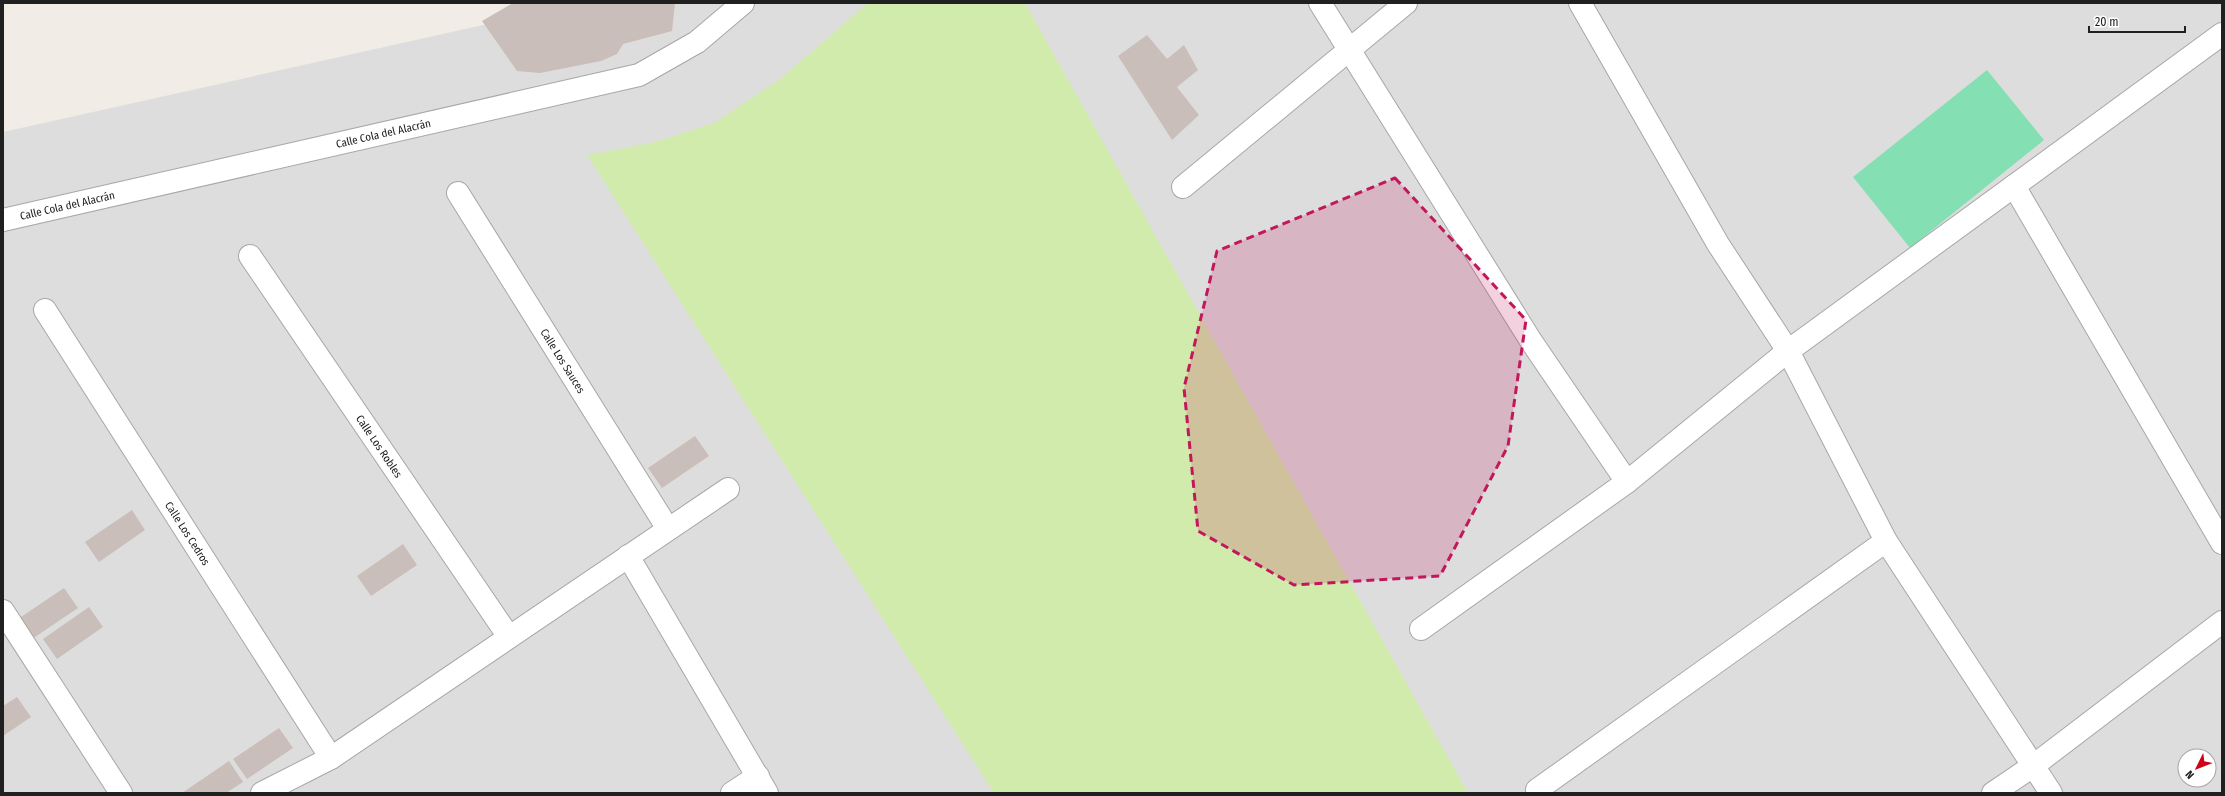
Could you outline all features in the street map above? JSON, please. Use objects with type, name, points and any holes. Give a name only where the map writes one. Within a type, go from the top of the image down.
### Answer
[{"type":"street","name":"Calle Cola del Alacrán","points":[[3,220],[638,75],[697,42],[743,3]]},
{"type":"street","points":[[1320,3],[1531,341],[1627,482]]},
{"type":"street","points":[[1184,187],[1406,3]]},
{"type":"street","points":[[1580,3],[1718,244],[1788,352],[1886,541],[2051,793]]},
{"type":"street","points":[[1421,630],[1627,482],[1788,352],[2222,34]]},
{"type":"street","points":[[2014,186],[2222,543]]},
{"type":"street","name":"Calle Los Sauces","points":[[458,194],[668,529]]},
{"type":"street","name":"Calle Los Robles","points":[[250,256],[509,637]]},
{"type":"street","name":"Calle Los Cedros","points":[[45,310],[331,758]]},
{"type":"street","points":[[262,793],[331,758],[728,489]]},
{"type":"street","points":[[1537,790],[1886,541]]},
{"type":"street","points":[[628,556],[762,785],[732,793]]},
{"type":"street","points":[[3,611],[121,793]]},
{"type":"street","points":[[1993,793],[2033,766],[2222,622]]},
{"type":"highlighted area","points":[[1395,178],[1526,320],[1508,446],[1440,576],[1294,585],[1198,531],[1184,388],[1217,251]]},
{"type":"shaded area","points":[[582,3],[2222,3],[2222,793],[3,793],[3,132]]},
{"type":"green space","points":[[868,3],[1025,3],[1468,793],[994,793],[587,155],[655,142],[714,123],[780,79]]},
{"type":"green space","points":[[1987,70],[2044,140],[1910,248],[1853,177]]},
{"type":"building","points":[[513,3],[675,3],[672,31],[623,44],[617,54],[601,61],[540,73],[517,71],[482,21]]},
{"type":"building","points":[[1147,35],[1167,59],[1184,45],[1198,70],[1177,87],[1199,115],[1172,140],[1118,56]]},
{"type":"building","points":[[695,436],[709,456],[662,488],[648,468]]},
{"type":"building","points":[[132,510],[145,530],[99,562],[85,542]]},
{"type":"building","points":[[403,544],[417,565],[371,596],[357,576]]},
{"type":"building","points":[[64,588],[78,608],[32,639],[18,619]]},
{"type":"building","points":[[89,607],[103,627],[57,659],[43,639]]},
{"type":"building","points":[[17,697],[31,717],[3,736],[3,706]]},
{"type":"building","points":[[279,728],[293,748],[247,779],[233,759]]},
{"type":"building","points":[[229,761],[243,782],[226,793],[182,793]]}]
